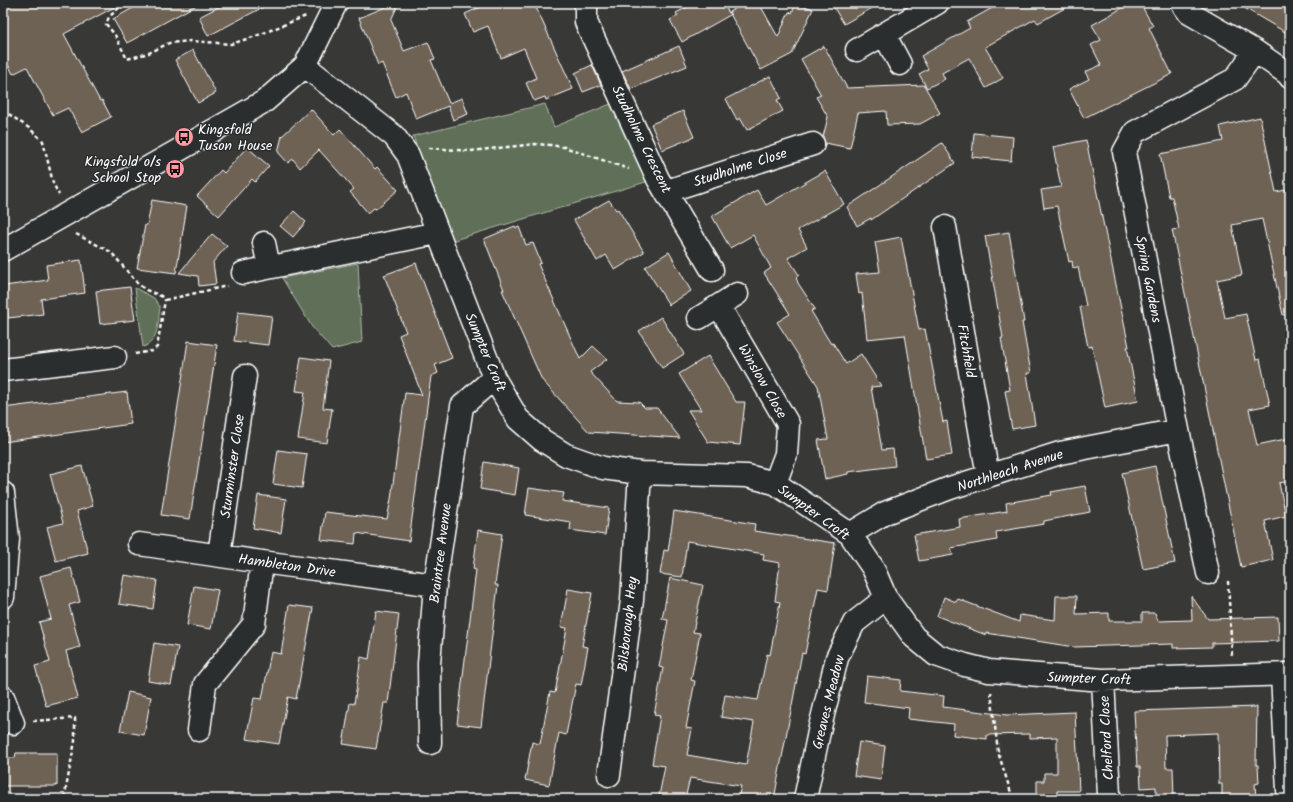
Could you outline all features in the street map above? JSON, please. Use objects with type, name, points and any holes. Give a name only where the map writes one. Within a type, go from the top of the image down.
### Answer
[{"type":"street","points":[[3,250],[265,101],[305,66],[336,3]]},
{"type":"street","name":"Studholme Crescent","points":[[586,3],[586,22],[658,179],[667,190],[712,270]]},
{"type":"street","points":[[857,50],[937,3]]},
{"type":"street","points":[[1182,3],[1189,13],[1255,51],[1288,74],[1290,77]]},
{"type":"street","points":[[884,34],[900,64]]},
{"type":"street","name":"Spring Gardens","points":[[1208,573],[1178,430],[1124,152],[1134,132],[1235,79],[1255,51]]},
{"type":"street","name":"Sumpter Croft","points":[[305,66],[394,136],[408,155],[494,378],[518,419],[542,440],[566,455],[603,468],[640,473],[748,476],[775,483],[850,534],[873,568],[886,598],[914,637],[936,655],[989,671],[1103,680],[1286,674]]},
{"type":"street","name":"Studholme Close","points":[[667,190],[813,144]]},
{"type":"street","name":"Fitchfield","points":[[945,227],[988,476]]},
{"type":"street","points":[[243,273],[437,233]]},
{"type":"street","points":[[264,243],[269,267]]},
{"type":"street","name":"Winslow Close","points":[[699,318],[728,300],[788,424],[786,454],[775,483]]},
{"type":"street","points":[[3,370],[115,357]]},
{"type":"street","name":"Sturminster Close","points":[[218,555],[245,376]]},
{"type":"street","name":"Braintree Avenue","points":[[430,743],[429,664],[435,585],[462,406],[494,378]]},
{"type":"street","name":"Northleach Avenue","points":[[850,534],[885,513],[1060,452],[1178,430]]},
{"type":"street","name":"Bilsborough Hey","points":[[609,775],[632,600],[640,473]]},
{"type":"street","points":[[3,493],[8,539],[3,597]]},
{"type":"street","name":"Hambleton Drive","points":[[139,544],[435,585]]},
{"type":"street","points":[[199,730],[205,684],[254,624],[262,562]]},
{"type":"street","name":"Greaves Meadow","points":[[805,799],[837,658],[854,623],[886,598]]},
{"type":"street","points":[[1286,674],[1288,790]]},
{"type":"street","name":"Chelford Close","points":[[1103,680],[1109,795]]},
{"type":"street","points":[[3,697],[13,723]]},
{"type":"path","points":[[124,3],[109,17],[106,24],[115,35],[127,59],[149,53],[169,43],[191,41],[231,44],[256,36],[307,15]]},
{"type":"path","points":[[3,110],[29,128],[43,141],[60,217],[111,252],[138,284],[146,290],[161,296],[165,300]]},
{"type":"path","points":[[408,155],[426,148],[464,151],[550,145],[572,150],[638,172],[653,166]]},
{"type":"path","points":[[165,300],[239,283],[243,273]]},
{"type":"path","points":[[115,357],[152,351],[157,347],[165,300]]},
{"type":"path","points":[[1208,573],[1228,578],[1233,676]]},
{"type":"path","points":[[989,671],[998,752],[1013,799]]},
{"type":"path","points":[[13,723],[75,718],[75,741],[64,799]]},
{"type":"green space","points":[[613,103],[649,181],[451,241],[413,136],[545,104],[554,127]]},
{"type":"green space","points":[[358,263],[362,342],[332,350],[312,327],[282,278]]},
{"type":"green space","points":[[135,288],[154,298],[160,307],[155,336],[152,341],[143,347]]},
{"type":"building","points":[[3,3],[122,3],[64,34],[100,101],[102,100],[111,117],[82,132],[68,108],[53,115],[27,67],[13,74],[3,55]]},
{"type":"building","points":[[142,3],[200,3],[127,43],[113,19]]},
{"type":"building","points":[[226,3],[271,3],[208,36],[199,17]]},
{"type":"building","points":[[395,3],[399,3],[391,20],[404,51],[428,42],[435,59],[431,60],[449,103],[462,98],[468,114],[453,120],[448,106],[416,119],[406,92],[396,97],[382,63],[378,65],[359,18]]},
{"type":"building","points":[[489,3],[534,3],[573,89],[546,100],[545,97],[534,101],[526,83],[536,78],[524,48],[501,58],[488,26],[473,32],[465,14]]},
{"type":"building","points":[[695,3],[723,3],[730,15],[682,42],[670,20],[678,16],[676,13]]},
{"type":"building","points":[[745,3],[759,3],[778,37],[789,12],[792,13],[796,3],[813,9],[792,54],[761,70],[729,12]]},
{"type":"building","points":[[831,3],[881,3],[844,24]]},
{"type":"building","points":[[1001,3],[1074,3],[1038,23],[1035,19],[985,47],[1003,78],[986,88],[969,58],[942,73],[945,79],[927,88],[919,74],[928,69],[921,56],[970,28],[967,22]]},
{"type":"building","points":[[1131,3],[1140,3],[1153,26],[1149,28],[1172,74],[1084,118],[1069,89],[1089,79],[1085,72],[1101,65],[1091,45],[1101,40],[1092,25]]},
{"type":"building","points":[[1236,3],[1290,3],[1290,35]]},
{"type":"building","points":[[679,46],[687,66],[631,89],[622,71]]},
{"type":"building","points":[[824,46],[847,88],[924,85],[940,113],[920,124],[887,125],[886,111],[858,113],[850,148],[825,143],[823,137],[828,117],[816,97],[821,95],[801,59]]},
{"type":"building","points":[[193,50],[216,93],[198,103],[175,60]]},
{"type":"building","points":[[592,65],[601,85],[583,92],[575,73]]},
{"type":"building","points":[[770,76],[781,98],[777,100],[783,111],[747,130],[740,118],[737,120],[726,99]]},
{"type":"building","points":[[311,109],[334,135],[340,129],[375,169],[377,167],[398,190],[376,209],[374,208],[368,213],[350,192],[354,189],[319,150],[300,168],[293,159],[288,163],[278,152],[282,136]]},
{"type":"building","points":[[683,111],[694,137],[662,150],[651,124]]},
{"type":"building","points":[[1260,117],[1276,192],[1290,189],[1290,315],[1283,315],[1262,219],[1232,225],[1242,275],[1217,280],[1225,318],[1246,314],[1256,360],[1260,359],[1270,405],[1249,409],[1257,445],[1290,438],[1290,481],[1279,483],[1286,516],[1265,521],[1273,560],[1241,567],[1172,230],[1179,229],[1172,197],[1169,197],[1160,154],[1223,141],[1220,126]]},
{"type":"building","points":[[974,133],[1013,137],[1011,161],[972,157]]},
{"type":"building","points":[[1086,140],[1129,347],[1127,347],[1138,401],[1105,408],[1092,346],[1088,347],[1080,307],[1086,306],[1078,267],[1073,268],[1072,261],[1069,262],[1057,206],[1044,208],[1041,190],[1061,187],[1053,147]]},
{"type":"building","points":[[942,143],[955,163],[871,220],[871,218],[857,226],[847,207]]},
{"type":"building","points":[[247,147],[269,166],[255,182],[252,179],[219,216],[197,196],[221,170],[224,173]]},
{"type":"building","points":[[825,171],[844,204],[798,230],[807,247],[788,258],[799,275],[796,277],[798,283],[815,309],[811,311],[831,344],[833,343],[846,364],[861,354],[881,386],[871,387],[882,450],[893,449],[895,466],[848,472],[848,474],[825,479],[818,440],[828,439],[818,386],[777,322],[790,314],[764,273],[771,268],[753,235],[730,248],[712,216],[757,190],[766,205]]},
{"type":"building","points":[[152,200],[187,206],[176,273],[137,268],[145,225],[147,225]]},
{"type":"building","points":[[609,200],[616,210],[618,209],[644,252],[615,270],[606,255],[597,261],[574,220]]},
{"type":"building","points":[[294,211],[306,222],[293,237],[280,226]]},
{"type":"building","points":[[515,226],[516,228],[519,227],[526,245],[533,243],[541,263],[538,264],[580,359],[593,346],[607,359],[590,372],[617,401],[639,402],[645,408],[657,408],[680,438],[589,432],[542,380],[502,290],[504,290],[484,239]]},
{"type":"building","points":[[1009,232],[1031,373],[1027,373],[1035,425],[1012,429],[1005,391],[1010,390],[1001,338],[1003,338],[985,236]]},
{"type":"building","points":[[212,234],[227,246],[213,262],[216,284],[199,286],[198,276],[179,273]]},
{"type":"building","points":[[901,237],[919,330],[925,329],[943,422],[947,421],[952,455],[926,459],[905,335],[867,339],[862,293],[859,294],[856,274],[880,272],[875,242]]},
{"type":"building","points":[[669,252],[691,291],[669,305],[645,267]]},
{"type":"building","points":[[81,260],[85,293],[41,299],[43,314],[8,318],[4,286],[48,280],[46,265]]},
{"type":"building","points":[[416,263],[452,358],[435,365],[438,373],[431,376],[409,541],[356,533],[355,544],[321,540],[325,512],[387,519],[405,393],[422,395],[399,335],[406,332],[384,275]]},
{"type":"building","points":[[130,287],[135,320],[100,324],[96,291]]},
{"type":"building","points":[[238,312],[272,316],[268,345],[234,341]]},
{"type":"building","points":[[661,317],[684,354],[662,368],[639,331]]},
{"type":"building","points":[[188,341],[217,345],[190,519],[161,515]]},
{"type":"building","points":[[708,356],[736,402],[745,402],[740,445],[708,442],[688,410],[701,410],[679,374]]},
{"type":"building","points":[[301,357],[329,361],[323,408],[332,409],[327,443],[298,439],[305,392],[296,391]]},
{"type":"building","points":[[127,392],[131,424],[3,442],[3,408]]},
{"type":"building","points":[[278,450],[307,454],[302,488],[273,484]]},
{"type":"building","points":[[484,462],[519,468],[515,495],[480,489]]},
{"type":"building","points":[[82,466],[93,506],[77,511],[88,553],[56,561],[47,527],[63,523],[50,474]]},
{"type":"building","points":[[1155,466],[1175,563],[1143,569],[1122,473]]},
{"type":"building","points":[[1085,486],[1090,512],[1044,521],[1044,524],[996,532],[997,540],[951,548],[953,555],[919,561],[914,535],[960,527],[959,519],[1007,511],[1006,503],[1052,495],[1051,492]]},
{"type":"building","points":[[529,488],[564,493],[562,501],[609,508],[605,535],[570,530],[571,522],[525,515]]},
{"type":"building","points":[[258,495],[286,499],[281,533],[253,528]]},
{"type":"building","points":[[674,511],[755,524],[754,531],[835,543],[828,590],[818,588],[805,654],[802,653],[774,799],[738,799],[741,786],[690,778],[685,799],[659,796],[665,766],[652,764],[660,716],[654,715],[663,668],[659,667],[668,620],[662,619],[670,578],[703,585],[693,632],[700,633],[691,680],[695,681],[686,728],[692,729],[687,755],[746,765],[754,722],[721,717],[725,695],[758,700],[767,654],[770,655],[780,602],[775,601],[780,563],[763,560],[764,554],[687,541],[682,577],[660,574],[664,550],[668,551]]},
{"type":"building","points":[[478,530],[502,534],[495,585],[498,585],[481,727],[457,724],[476,570],[473,569]]},
{"type":"building","points":[[71,568],[80,602],[69,605],[80,647],[66,651],[78,698],[46,706],[35,666],[50,662],[39,622],[51,619],[40,576]]},
{"type":"building","points":[[124,575],[157,580],[153,609],[119,604]]},
{"type":"building","points":[[194,586],[218,590],[211,629],[187,625]]},
{"type":"building","points":[[568,589],[592,593],[582,646],[588,647],[581,685],[576,684],[566,735],[559,733],[549,785],[525,780],[532,742],[540,744],[550,692],[555,693],[567,628],[561,627]]},
{"type":"building","points":[[1056,596],[1077,596],[1076,614],[1109,613],[1109,621],[1142,621],[1142,613],[1155,613],[1158,621],[1192,620],[1191,596],[1208,619],[1278,617],[1279,641],[1212,643],[1212,647],[1173,648],[1173,644],[1074,647],[986,633],[986,635],[937,616],[944,597],[956,602],[958,599],[1019,622],[1020,615],[1055,620]]},
{"type":"building","points":[[289,605],[313,608],[296,699],[288,697],[279,744],[246,739],[254,698],[262,699],[271,652],[281,654]]},
{"type":"building","points":[[376,611],[399,614],[388,703],[384,703],[376,749],[343,744],[350,703],[354,704],[361,657],[369,659]]},
{"type":"building","points":[[154,643],[178,647],[171,685],[148,681]]},
{"type":"building","points":[[867,676],[901,680],[900,691],[944,696],[943,707],[1007,715],[1075,712],[1079,791],[1057,791],[1057,799],[1037,799],[1037,781],[1044,781],[1044,773],[1057,773],[1057,737],[1030,738],[1030,734],[987,735],[987,739],[953,735],[954,724],[908,719],[909,708],[864,702]]},
{"type":"building","points":[[128,692],[151,697],[144,735],[120,731]]},
{"type":"building","points":[[1257,707],[1256,765],[1258,765],[1259,783],[1255,784],[1256,799],[1222,799],[1222,784],[1219,784],[1218,733],[1165,735],[1166,768],[1173,768],[1174,799],[1156,799],[1156,787],[1141,788],[1140,767],[1137,767],[1134,711]]},
{"type":"building","points":[[859,742],[885,746],[881,780],[854,776]]},
{"type":"building","points":[[16,753],[57,753],[57,786],[3,786],[3,758],[15,758]]},
{"type":"place","name":"Kingsfold Tuson House","points":[[184,137]]},
{"type":"place","name":"Kingsfold o/s School Stop","points":[[175,169]]}]
